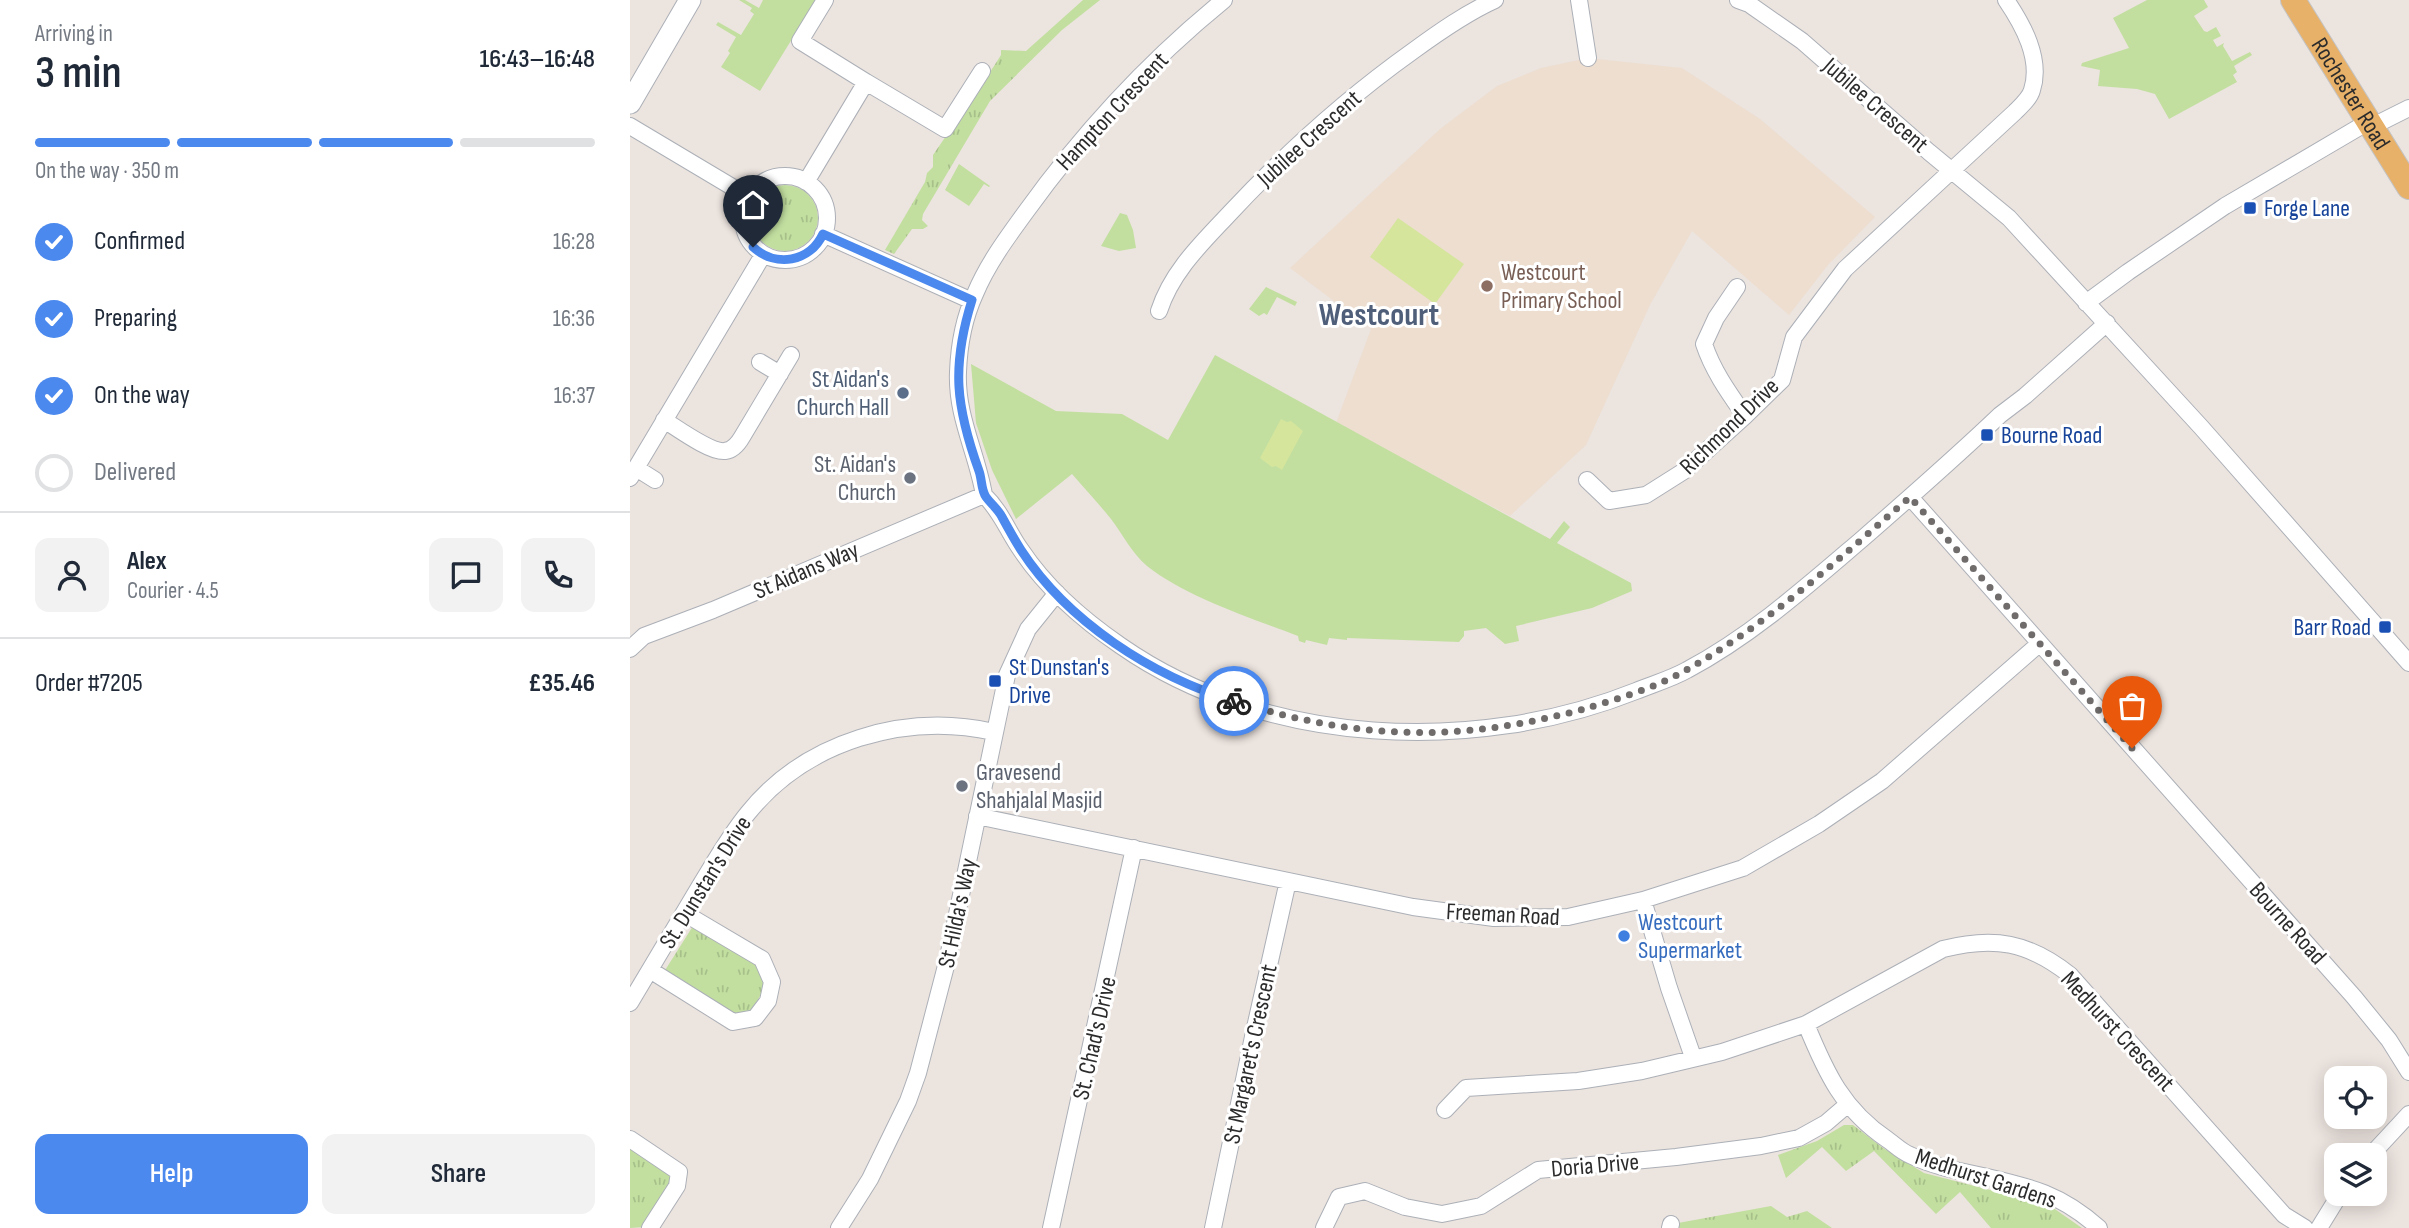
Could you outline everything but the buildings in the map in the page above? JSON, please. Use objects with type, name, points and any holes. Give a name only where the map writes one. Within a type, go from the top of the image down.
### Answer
[{"type":"main road","name":"Rochester Road","points":[[2293,0],[2409,187]]},
{"type":"street","points":[[630,103],[690,0]]},
{"type":"street","points":[[825,0],[800,41],[945,129],[982,71]]},
{"type":"street","name":"Hampton Crescent","points":[[984,495],[962,419],[958,391],[959,352],[972,300],[985,272],[1051,178],[1111,108],[1178,41],[1224,0]]},
{"type":"street","name":"Jubilee Crescent","points":[[1158,311],[1167,287],[1178,272],[1277,164],[1322,123],[1396,63],[1457,21],[1494,0]]},
{"type":"street","points":[[1579,0],[1588,58]]},
{"type":"street","name":"Jubilee Crescent","points":[[1738,0],[1749,4],[1802,41],[2009,218],[2086,303]]},
{"type":"street","points":[[1952,170],[2015,112],[2032,92],[2036,67],[2022,23],[2006,0]]},
{"type":"street","points":[[806,182],[866,82]]},
{"type":"street","points":[[2409,108],[2369,125],[2225,206],[2086,303],[2107,323],[2409,663]]},
{"type":"street","points":[[630,126],[749,197]]},
{"type":"street","name":"Richmond Drive","points":[[1587,480],[1609,500],[1646,495],[1685,471],[1782,380],[1794,337],[1845,269],[1952,170]]},
{"type":"street","points":[[793,177],[806,182],[820,195],[824,203],[826,222],[823,234],[813,250],[799,258],[780,260],[763,255],[752,246],[743,227],[749,197],[760,185],[777,178],[793,177]]},
{"type":"street","points":[[823,234],[972,300]]},
{"type":"street","points":[[655,480],[633,473],[763,255]]},
{"type":"street","points":[[1737,287],[1716,318],[1704,344],[1722,383],[1745,416]]},
{"type":"street","points":[[984,495],[997,509],[1021,551],[1057,593],[1093,625],[1137,657],[1226,699],[1283,716],[1344,728],[1404,733],[1479,731],[1530,723],[1611,701],[1685,671],[1731,644],[1777,610],[1910,497],[2107,323]]},
{"type":"street","points":[[664,420],[715,450],[729,450],[742,437],[791,355]]},
{"type":"street","points":[[760,362],[780,374]]},
{"type":"street","name":"St Aidans Way","points":[[630,649],[644,636],[713,610],[984,495]]},
{"type":"street","name":"Bourne Road","points":[[1910,497],[2354,997],[2389,1040],[2409,1072]]},
{"type":"street","name":"St Hilda's Way","points":[[839,1228],[870,1179],[908,1101],[918,1073],[947,962],[1007,675],[1028,629],[1057,593]]},
{"type":"street","name":"Freeman Road","points":[[977,816],[1413,907],[1494,918],[1568,917],[1643,900],[1743,868],[1819,824],[1882,781],[2039,644]]},
{"type":"street","name":"St. Dunstan's Drive","points":[[630,1003],[729,839],[748,812],[784,778],[811,759],[856,739],[897,728],[948,725],[993,732]]},
{"type":"street","name":"St. Chad's Drive","points":[[1051,1228],[1134,848]]},
{"type":"street","name":"St Margaret's Crescent","points":[[1213,1228],[1288,881]]},
{"type":"street","points":[[1643,900],[1693,1057]]},
{"type":"street","points":[[650,970],[733,1022],[755,1018],[768,1001],[772,982],[762,959],[684,913]]},
{"type":"street","name":"Medhurst Crescent","points":[[1445,1110],[1466,1088],[1578,1081],[1722,1052],[1806,1024],[1943,950],[1965,944],[2011,944],[2051,960],[2070,975],[2284,1215],[2305,1228]]},
{"type":"street","name":"Medhurst Gardens","points":[[1806,1024],[1825,1071],[1846,1105],[1875,1132],[1909,1155],[2051,1195],[2078,1210],[2099,1228]]},
{"type":"street","name":"Doria Drive","points":[[1324,1228],[1339,1197],[1365,1191],[1405,1206],[1442,1214],[1481,1206],[1538,1170],[1676,1157],[1762,1146],[1799,1138],[1826,1123],[1846,1105]]},
{"type":"street","points":[[2382,1143],[2409,1114]]},
{"type":"street","points":[[630,1139],[679,1172],[677,1186],[650,1228]]},
{"type":"street","points":[[2319,1228],[2333,1206]]},
{"type":"shaded area","name":"Westcourt Primary School","points":[[1588,58],[1682,68],[1760,119],[1875,217],[1828,265],[1789,315],[1692,231],[1650,305],[1586,445],[1510,516],[1336,423],[1371,329],[1290,268],[1440,129],[1497,86],[1541,68]]},
{"type":"green space","points":[[739,0],[745,0],[759,8],[763,0],[816,0],[760,91],[721,67],[736,37],[716,25],[718,22],[741,35],[754,14],[750,11],[752,8]]},
{"type":"green space","points":[[1083,0],[1100,0],[1062,30],[990,101],[923,214],[922,220],[928,226],[912,229],[894,254],[885,250],[925,182],[927,173],[933,167],[933,155],[994,66],[1001,50],[1026,51]]},
{"type":"green space","points":[[2147,0],[2204,0],[2208,7],[2194,16],[2204,31],[2216,27],[2221,36],[2213,40],[2217,47],[2224,43],[2223,46],[2232,61],[2250,52],[2252,55],[2234,66],[2237,72],[2233,75],[2237,82],[2169,119],[2155,94],[2137,89],[2098,86],[2100,70],[2081,66],[2082,63],[2129,48],[2113,18]]},
{"type":"green space","points":[[959,164],[990,186],[984,184],[969,206],[945,190]]},
{"type":"green space","points":[[785,185],[798,188],[808,195],[815,205],[818,218],[815,231],[808,241],[798,248],[785,251],[772,248],[762,241],[755,231],[752,218],[755,205],[762,195],[772,188]]},
{"type":"green space","points":[[1120,213],[1127,215],[1136,248],[1119,251],[1101,246]]},
{"type":"green space","points":[[1398,218],[1464,264],[1435,304],[1370,257]]},
{"type":"green space","points":[[1266,287],[1297,302],[1295,306],[1277,297],[1267,315],[1264,313],[1259,316],[1249,309]]},
{"type":"green space","points":[[1215,355],[1550,539],[1564,521],[1570,527],[1557,543],[1631,583],[1632,591],[1592,608],[1516,626],[1519,641],[1505,644],[1486,628],[1464,631],[1459,642],[1329,638],[1327,645],[1306,640],[1305,643],[1299,641],[1298,636],[1199,597],[1162,577],[1132,550],[1111,519],[1072,474],[1016,519],[992,470],[976,423],[971,364],[1056,411],[1122,414],[1168,440]]},
{"type":"green space","points":[[1281,419],[1291,421],[1303,431],[1282,470],[1276,466],[1272,467],[1260,458]]},
{"type":"green space","points":[[693,926],[747,957],[761,970],[767,985],[750,1012],[734,1017],[662,975]]},
{"type":"green space","points":[[1844,1125],[1853,1125],[1883,1148],[1924,1173],[2049,1205],[2082,1228],[1991,1228],[1960,1192],[1936,1214],[1874,1151],[1846,1171],[1822,1147],[1786,1178],[1778,1155],[1817,1141]]},
{"type":"green space","points":[[630,1146],[672,1175],[671,1185],[645,1227],[630,1228]]},
{"type":"green space","points":[[1771,1206],[1787,1217],[1807,1211],[1832,1228],[1675,1228],[1678,1223]]},
{"type":"way so far","points":[[1234,701],[1283,716],[1344,728],[1444,733],[1530,723],[1611,701],[1685,671],[1731,644],[1826,570],[1910,497],[2132,748]]},
{"type":"place","name":"Forge Lane","points":[[2250,208]]},
{"type":"place","name":"Westcourt Primary School","points":[[1487,286]]},
{"type":"place","name":"St Aidan's Church Hall","points":[[903,393]]},
{"type":"place","name":"Bourne Road","points":[[1987,435]]},
{"type":"place","name":"St. Aidan's Church","points":[[910,478]]},
{"type":"place","name":"Barr Road","points":[[2385,627]]},
{"type":"place","name":"St Dunstan's Drive","points":[[995,681]]},
{"type":"place","name":"Gravesend Shahjalal Masjid","points":[[962,786]]},
{"type":"place","name":"Westcourt Supermarket","points":[[1624,936]]},
{"type":"district","name":"Westcourt","points":[[1379,314]]},
{"type":"route","points":[[753,247],[768,257],[791,260],[813,250],[823,234],[972,300],[959,352],[958,391],[967,439],[984,495],[997,509],[1021,551],[1057,593],[1084,618],[1137,657],[1175,677],[1234,701]]}]
